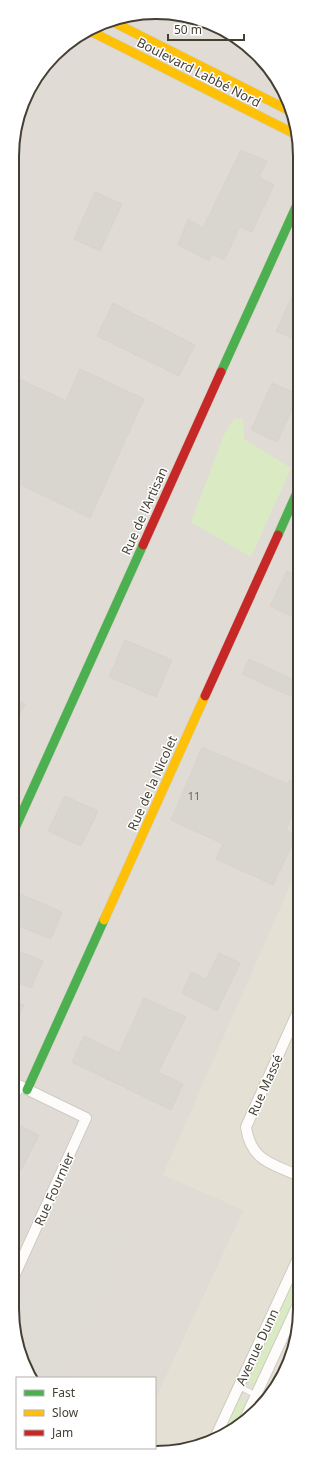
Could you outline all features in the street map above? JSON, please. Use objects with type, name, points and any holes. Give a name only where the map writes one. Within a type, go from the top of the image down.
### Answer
[{"type":"street","name":"Boulevard Labbé Nord","points":[[118,25],[284,108]]},
{"type":"street","name":"Boulevard Labbé Nord","points":[[95,33],[290,132]]},
{"type":"street","name":"Rue de l'Artisan","points":[[19,820],[293,213]]},
{"type":"street","name":"Rue de la Nicolet","points":[[24,1088],[293,501]]},
{"type":"street","name":"Rue Massé","points":[[293,1022],[246,1127],[248,1141],[256,1155],[293,1173]]},
{"type":"street","points":[[19,1086],[24,1088]]},
{"type":"street","name":"Rue Fournier","points":[[19,1265],[86,1118],[24,1088]]},
{"type":"street","name":"Avenue Dunn","points":[[218,1432],[293,1269]]},
{"type":"street","name":"Avenue Dunn","points":[[250,1408],[293,1316]]},
{"type":"lane","points":[[19,1095],[24,1088]]},
{"type":"lane","points":[[238,1386],[256,1395]]},
{"type":"shaded area","points":[[147,19],[174,20],[208,29],[232,42],[246,53],[270,80],[283,104],[293,147],[293,880],[163,1175],[244,1210],[156,1399],[156,1377],[36,1377],[26,1353],[20,1327],[19,1309],[20,138],[26,112],[37,87],[47,73],[66,53],[95,33],[112,26]]},
{"type":"shaded area","points":[[293,880],[293,1309],[292,1327],[286,1353],[275,1378],[265,1392],[246,1412],[232,1423],[217,1432],[200,1439],[174,1445],[156,1446],[156,1399],[244,1210],[162,1176]]},
{"type":"shaded area","points":[[61,1206],[132,1237],[68,1377],[36,1377],[26,1353],[22,1336],[20,1327],[19,1300]]},
{"type":"green space","points":[[234,419],[243,419],[244,439],[291,468],[251,557],[191,522],[224,435]]},
{"type":"green space","points":[[293,1279],[293,1303],[256,1383],[249,1383],[247,1379]]},
{"type":"green space","points":[[237,1399],[247,1403],[241,1416],[225,1428]]},
{"type":"building","points":[[241,150],[267,161],[259,177],[274,185],[252,232],[240,227],[224,260],[212,254],[209,261],[178,245],[188,219],[203,228]]},
{"type":"building","points":[[95,192],[122,204],[100,251],[74,239]]},
{"type":"building","points":[[293,295],[293,339],[276,331]]},
{"type":"building","points":[[113,303],[195,345],[179,376],[97,336]]},
{"type":"building","points":[[80,369],[144,399],[90,518],[19,484],[19,379],[66,401]]},
{"type":"building","points":[[272,383],[293,392],[293,408],[277,442],[251,430]]},
{"type":"building","points":[[287,571],[293,574],[293,617],[270,606]]},
{"type":"building","points":[[125,640],[172,660],[156,697],[109,677]]},
{"type":"building","points":[[249,659],[293,679],[293,697],[242,674]]},
{"type":"building","points":[[19,702],[25,704],[19,716]]},
{"type":"building","points":[[202,747],[288,784],[290,780],[293,781],[293,813],[286,830],[293,833],[293,843],[273,885],[216,859],[223,844],[171,820]]},
{"type":"building","points":[[65,796],[98,811],[81,846],[48,831]]},
{"type":"building","points":[[19,893],[62,912],[51,939],[19,926]]},
{"type":"building","points":[[19,951],[43,961],[31,988],[19,983]]},
{"type":"building","points":[[219,953],[240,963],[217,1011],[182,993],[192,972],[206,979]]},
{"type":"building","points":[[144,998],[186,1017],[158,1072],[183,1084],[171,1110],[72,1062],[84,1036],[119,1053]]},
{"type":"building","points":[[19,1003],[24,1005],[19,1017]]},
{"type":"building","points":[[19,1125],[39,1135],[21,1170],[19,1169]]},
{"type":"traffic: fast","points":[[221,372],[293,213]]},
{"type":"traffic: fast","points":[[278,535],[293,501]]},
{"type":"traffic: fast","points":[[19,820],[143,545]]},
{"type":"traffic: fast","points":[[27,1090],[104,920]]},
{"type":"traffic: slow","points":[[118,25],[284,108]]},
{"type":"traffic: slow","points":[[95,33],[290,132]]},
{"type":"traffic: slow","points":[[104,920],[205,696]]},
{"type":"traffic: jam","points":[[143,545],[221,372]]},
{"type":"traffic: jam","points":[[205,696],[278,535]]}]
